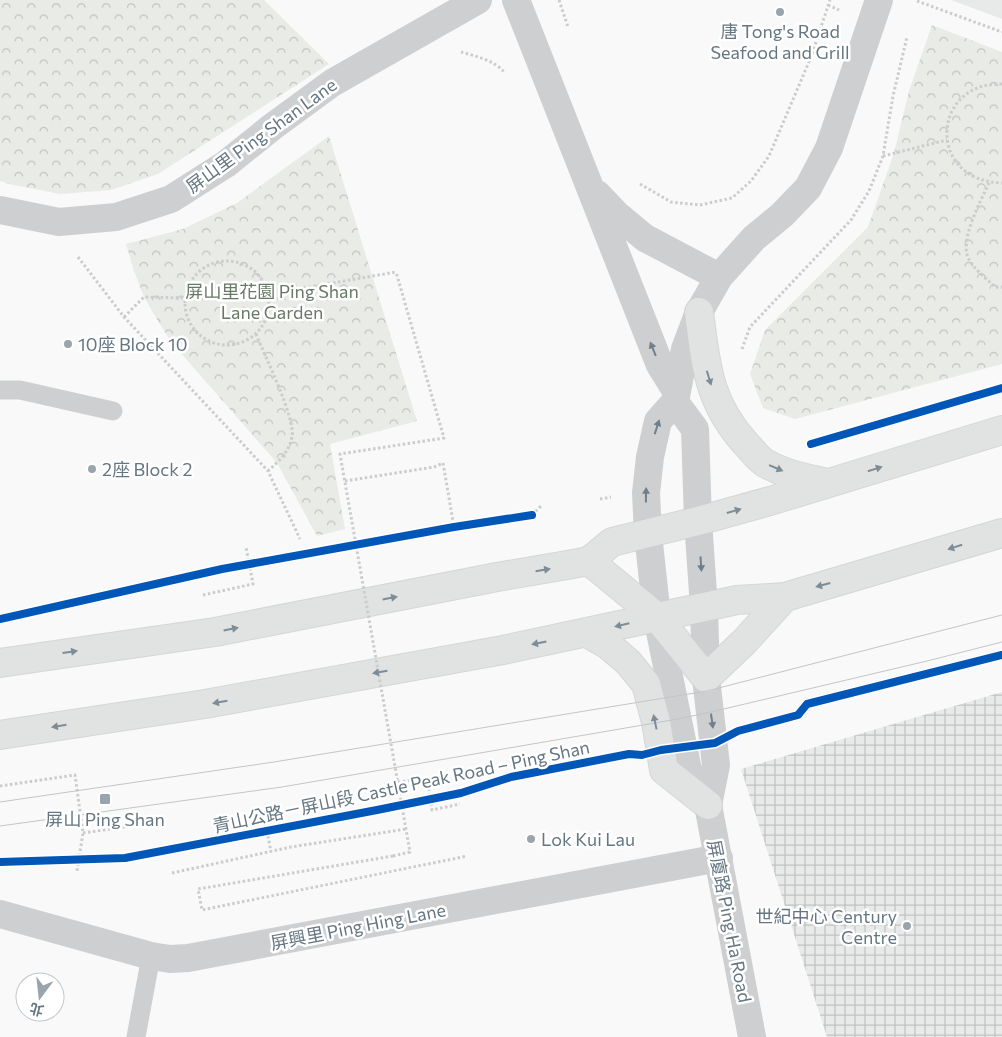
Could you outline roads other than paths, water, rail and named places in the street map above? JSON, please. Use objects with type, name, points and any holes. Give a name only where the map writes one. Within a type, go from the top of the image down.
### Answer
[{"type":"main road","points":[[699,312],[707,373],[719,407],[740,437],[764,463],[795,476],[829,484]]},
{"type":"main road","points":[[0,663],[215,632],[589,561],[612,542],[698,521],[829,484],[1002,430]]},
{"type":"main road","points":[[0,735],[205,704],[503,650],[737,600],[785,597],[1002,533]]},
{"type":"main road","points":[[589,561],[657,617],[706,678],[744,642],[785,597]]},
{"type":"main road","points":[[587,633],[608,645],[628,662],[646,684],[664,770],[708,805]]},
{"type":"street","name":"屏山里 Ping Shan Lane","points":[[0,210],[59,222],[116,217],[170,199],[226,164],[332,83],[478,0]]},
{"type":"street","name":"屏廈路 Ping Ha Road","points":[[516,0],[660,365],[695,429],[706,678],[716,765],[708,805]]},
{"type":"street","points":[[676,397],[685,348],[699,312],[719,276],[754,238],[782,215],[808,188],[829,148],[879,0]]},
{"type":"street","points":[[588,183],[616,214],[645,238],[719,276]]},
{"type":"street","name":"屏廈路 Ping Ha Road","points":[[676,397],[658,422],[650,457],[646,493],[648,534],[657,617],[688,770],[708,805],[752,1037]]},
{"type":"street","name":"屏興里 Ping Hing Lane","points":[[0,914],[151,956],[188,958],[719,858]]},
{"type":"lane","points":[[0,390],[20,390],[113,412]]},
{"type":"lane","points":[[136,1037],[151,956]]},
{"type":"tram line","points":[[0,802],[274,762],[707,691],[1002,615]]},
{"type":"tram line","points":[[0,826],[282,787],[678,719],[1002,642]]},
{"type":"place","name":"唐 Tong's Road Seafood and Grill","points":[[780,12]]},
{"type":"place","name":"10座 Block 10","points":[[68,344]]},
{"type":"place","name":"2座 Block 2","points":[[92,469]]},
{"type":"place","name":"屏山 Ping Shan","points":[[105,799]]},
{"type":"place","name":"Lok Kui Lau","points":[[531,839]]},
{"type":"place","name":"世紀中心 Century Centre","points":[[907,926]]},
{"type":"park label","name":"屏山里花園 Ping Shan Lane Garden","points":[[272,301]]}]
